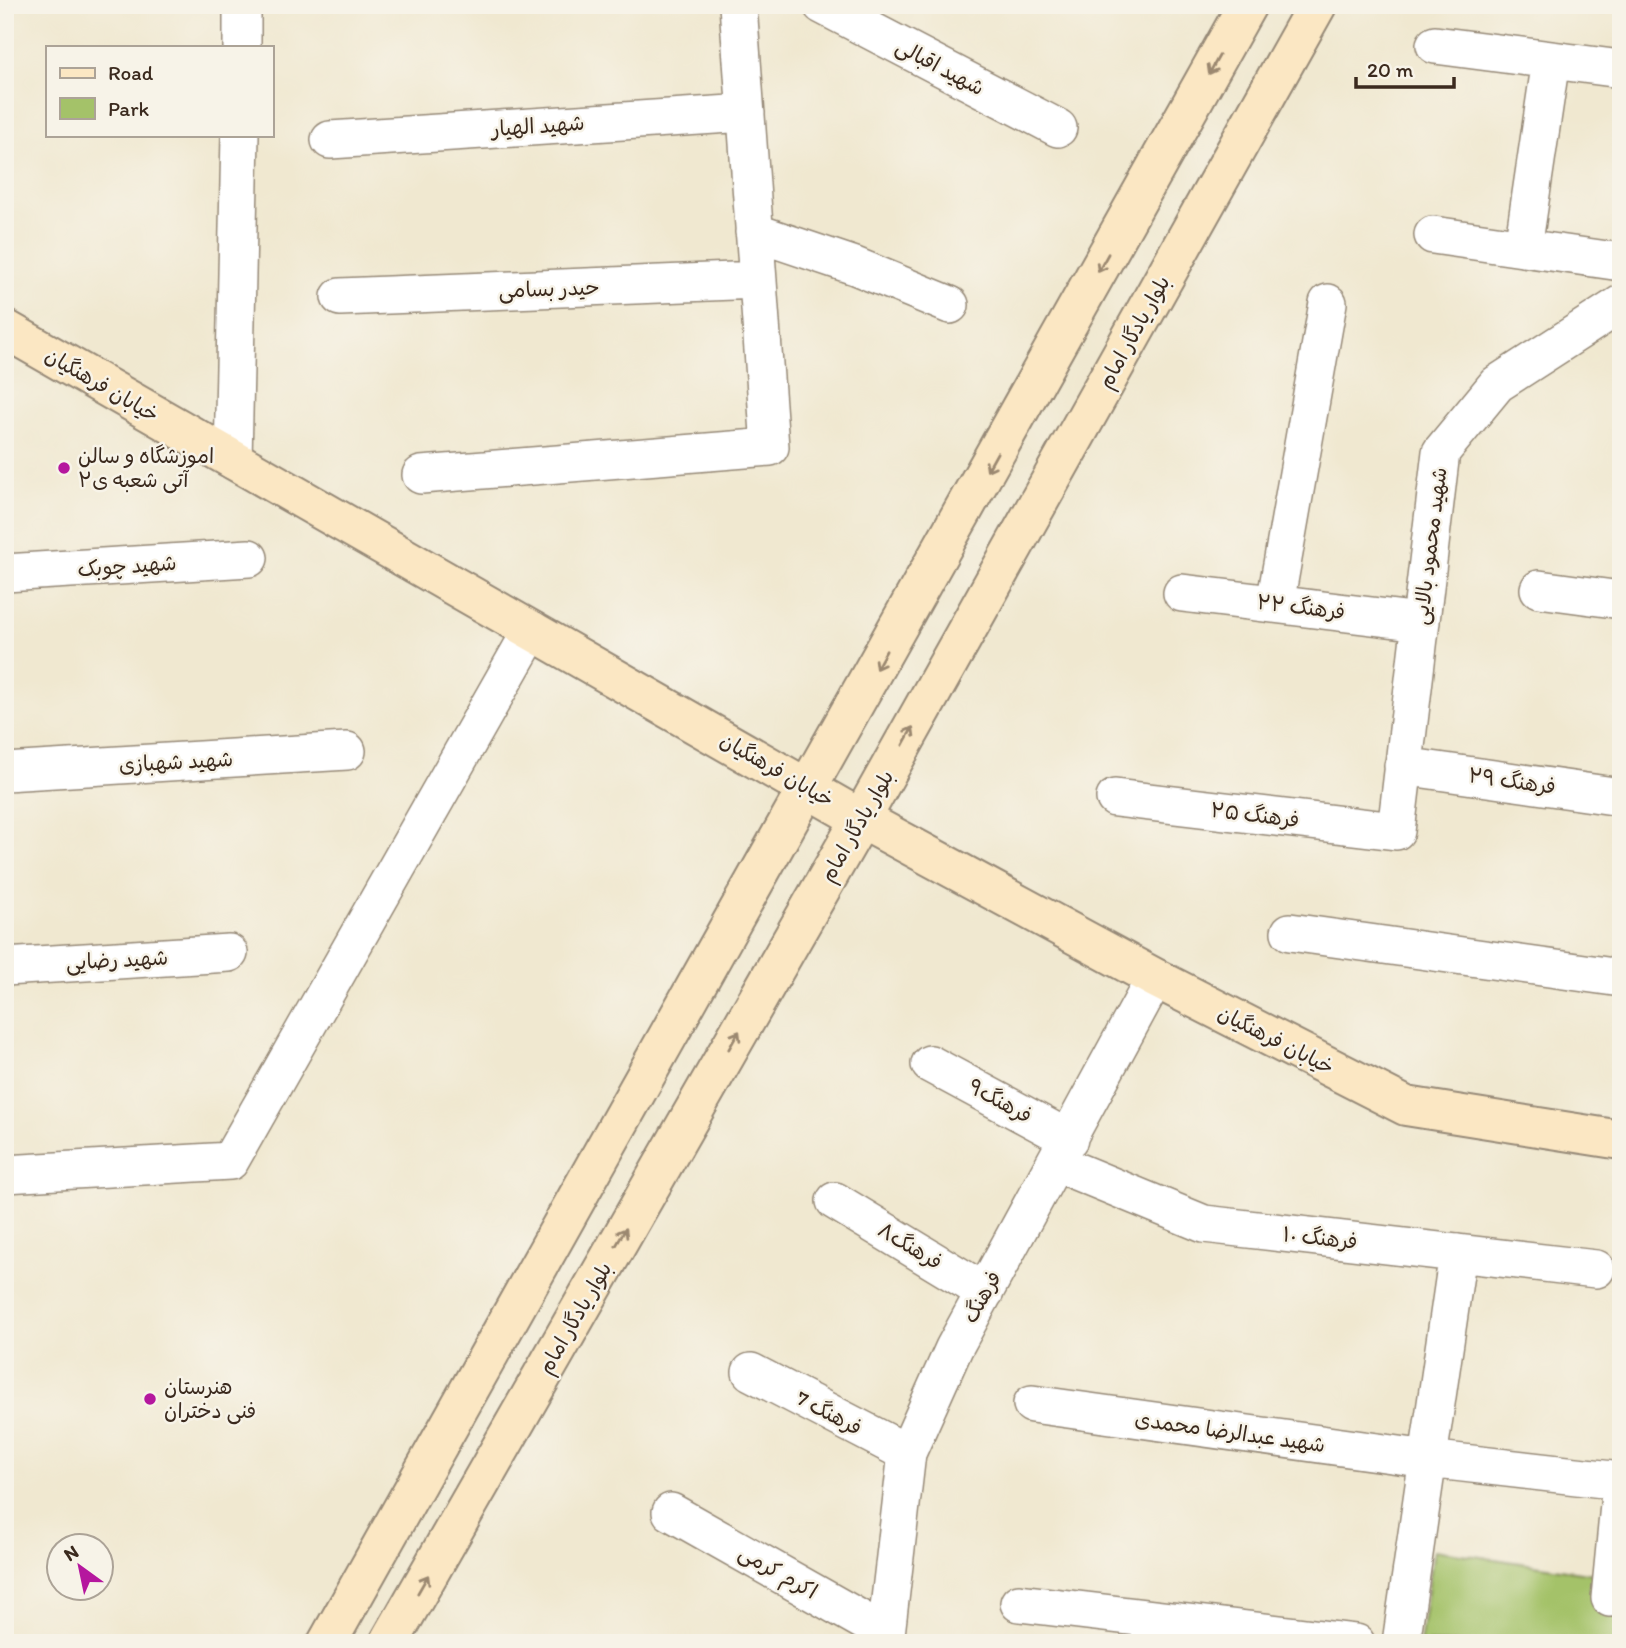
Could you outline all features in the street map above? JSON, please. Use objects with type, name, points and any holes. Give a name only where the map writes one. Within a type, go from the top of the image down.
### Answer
[{"type":"main road","points":[[327,1643],[1247,5]]},
{"type":"main road","name":"بلوار یادگار امام","points":[[389,1643],[861,818],[1317,5]]},
{"type":"main road","name":"خیابان فرهنگیان","points":[[5,329],[861,818],[1155,978],[1406,1106],[1621,1140]]},
{"type":"street","points":[[242,5],[242,46]]},
{"type":"street","points":[[421,475],[771,447],[738,5]]},
{"type":"street","name":"شهید اقبالی","points":[[822,5],[1058,128]]},
{"type":"street","points":[[1435,45],[1621,69]]},
{"type":"street","points":[[1523,248],[1551,60]]},
{"type":"street","name":"شهید الهیار","points":[[330,140],[746,113]]},
{"type":"street","points":[[233,460],[240,136]]},
{"type":"street","points":[[754,232],[855,266],[950,305]]},
{"type":"street","points":[[1433,234],[1621,262]]},
{"type":"street","name":"حیدر بسامی","points":[[340,298],[758,280]]},
{"type":"street","points":[[1275,604],[1328,303]]},
{"type":"street","name":"شهید محمود بالایی","points":[[1396,831],[1441,452],[1497,384],[1621,304]]},
{"type":"street","name":"شهید چوبک","points":[[5,573],[249,558]]},
{"type":"street","points":[[1539,589],[1621,600]]},
{"type":"street","name":"فرهنگ ۲۲","points":[[1182,593],[1421,622]]},
{"type":"street","points":[[5,1174],[230,1161],[532,630]]},
{"type":"street","name":"شهید شهبازی","points":[[5,772],[347,751]]},
{"type":"street","name":"فرهنگ ۲۹","points":[[1403,766],[1621,797]]},
{"type":"street","name":"فرهنگ ۲۵","points":[[1115,798],[1396,831]]},
{"type":"street","points":[[1290,932],[1621,978]]},
{"type":"street","name":"شهید رضایی","points":[[5,967],[229,953]]},
{"type":"street","name":"فرهنگ","points":[[885,1638],[907,1453],[954,1348],[1155,978]]},
{"type":"street","name":"فرهنگ۹","points":[[930,1064],[1062,1151]]},
{"type":"street","name":"فرهنگ ۱۰","points":[[1062,1151],[1204,1224],[1596,1269]]},
{"type":"street","name":"فرهنگ۸","points":[[835,1201],[985,1292]]},
{"type":"street","points":[[1401,1643],[1458,1253]]},
{"type":"street","name":"فرهنگ 7","points":[[751,1372],[907,1453]]},
{"type":"street","name":"شهید عبدالرضا محمدی","points":[[1032,1404],[1428,1460],[1621,1482]]},
{"type":"street","points":[[1610,1598],[1621,1482]]},
{"type":"street","name":"اکرم کرمی","points":[[671,1512],[885,1638]]},
{"type":"street","points":[[1019,1603],[1356,1643]]},
{"type":"green space","points":[[1434,1550],[1621,1578],[1621,1643],[1420,1643]]},
{"type":"place","name":"اموزشگاه و سالن آتی شعبه ی۲","points":[[64,468]]},
{"type":"place","name":"هنرستان فنی دختران","points":[[150,1399]]}]
